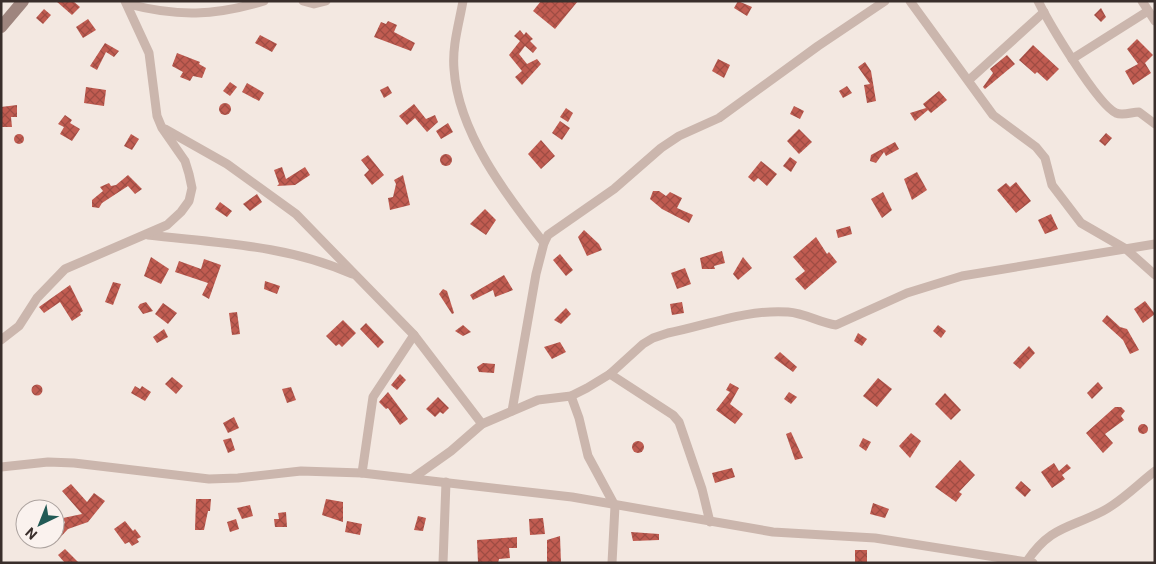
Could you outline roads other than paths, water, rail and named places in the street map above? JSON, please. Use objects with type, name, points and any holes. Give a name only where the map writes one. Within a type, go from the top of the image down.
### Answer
[{"type":"street","points":[[1,27],[24,1]]},
{"type":"street","points":[[126,3],[163,13],[203,15],[264,1]]},
{"type":"street","points":[[303,1],[314,4],[326,1]]},
{"type":"street","points":[[462,1],[454,49],[454,69],[458,94],[478,146],[490,169],[509,199],[544,243]]},
{"type":"street","points":[[512,411],[519,381],[530,301],[544,243],[553,231],[614,189],[661,148],[679,136],[719,118],[818,46],[885,1]]},
{"type":"street","points":[[910,1],[948,56],[969,80],[993,115],[1036,146],[1045,158],[1052,185],[1081,223],[1126,249],[1155,275]]},
{"type":"street","points":[[1038,1],[1072,59],[1115,112],[1121,114],[1139,112],[1155,124]]},
{"type":"street","points":[[1142,1],[1155,21]]},
{"type":"street","points":[[1,340],[20,326],[37,298],[65,269],[125,242],[148,235],[167,225],[181,212],[189,201],[192,188],[185,161],[162,128],[155,102],[153,68],[149,53],[126,3]]},
{"type":"street","points":[[1072,59],[1148,11]]},
{"type":"street","points":[[969,80],[1044,12]]},
{"type":"street","points":[[162,128],[227,164],[267,190],[296,214],[414,335],[482,424]]},
{"type":"street","points":[[148,235],[277,250],[319,261],[357,276]]},
{"type":"street","points":[[413,478],[451,451],[482,424],[538,400],[571,396],[610,374],[643,344],[668,333],[768,312],[808,316],[836,325],[907,294],[962,276],[1155,244]]},
{"type":"street","points":[[362,473],[373,397],[414,335]]},
{"type":"street","points":[[610,374],[673,415],[679,422],[702,490],[710,522]]},
{"type":"street","points":[[571,396],[579,418],[588,456],[615,506],[612,563]]},
{"type":"street","points":[[1,467],[57,462],[208,478],[238,478],[302,471],[362,473],[572,497],[773,532],[875,538],[1030,562],[1036,549],[1053,532],[1104,511],[1155,471]]},
{"type":"street","points":[[443,563],[446,482]]}]
